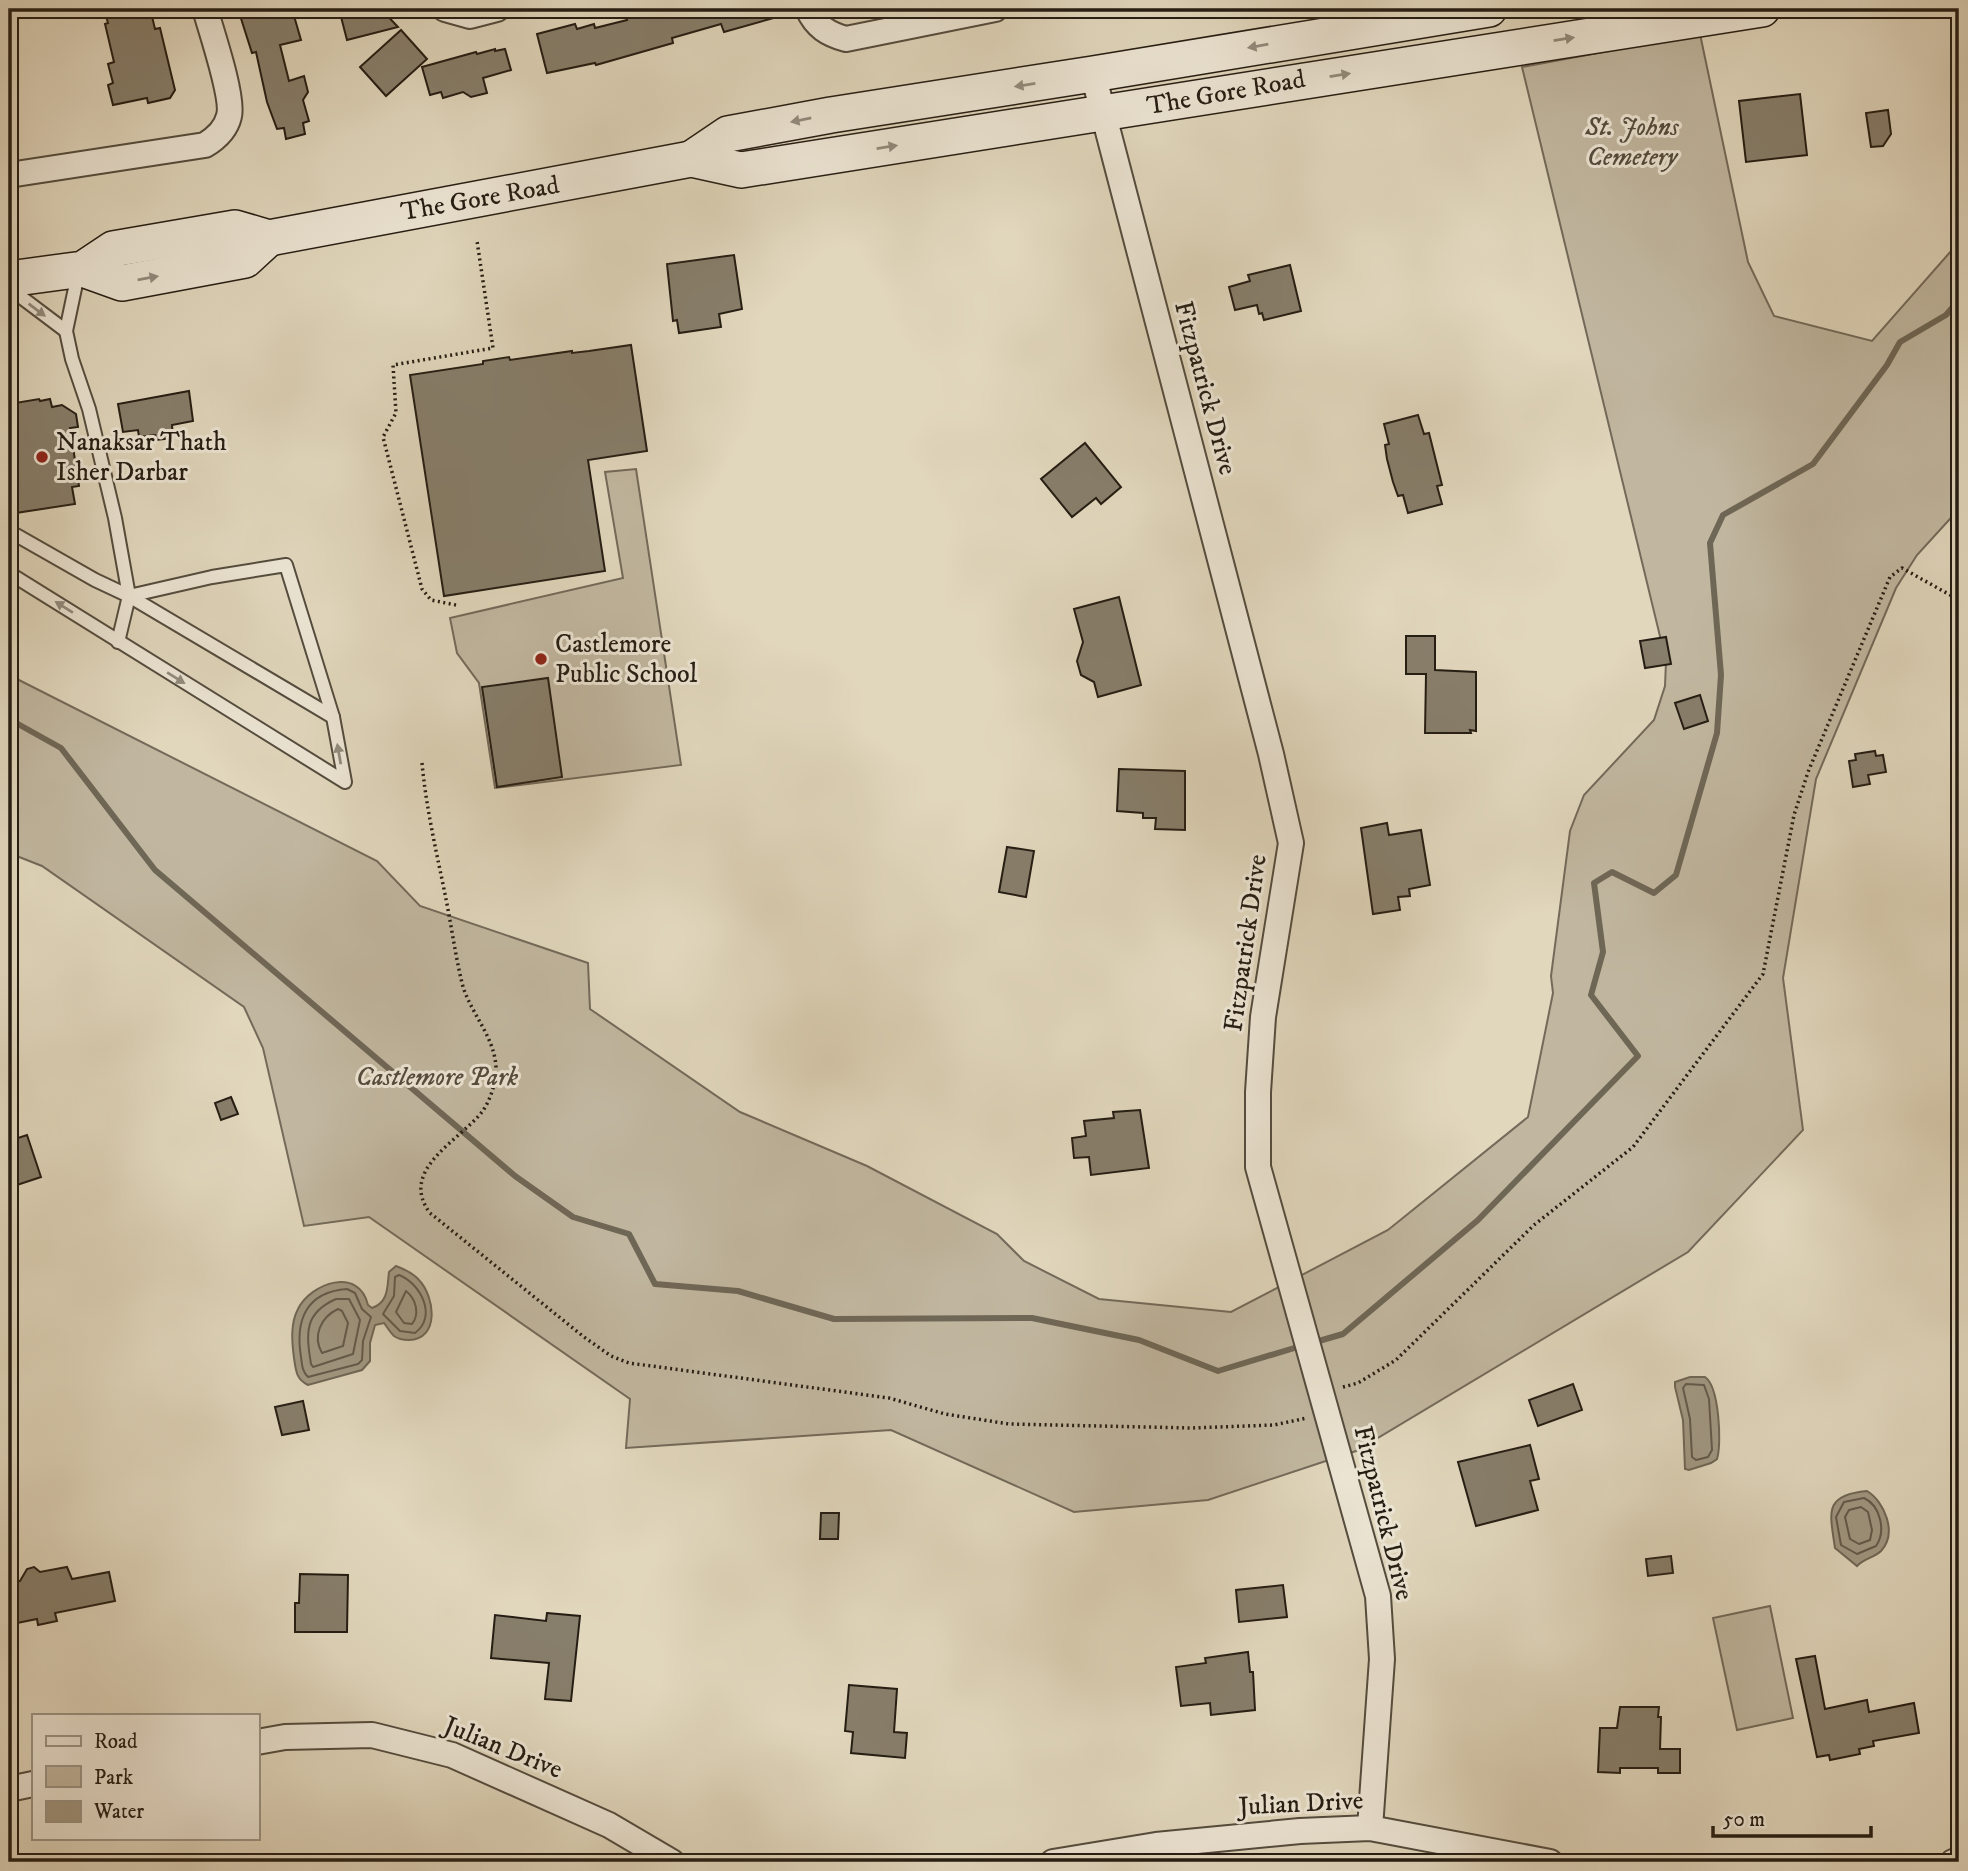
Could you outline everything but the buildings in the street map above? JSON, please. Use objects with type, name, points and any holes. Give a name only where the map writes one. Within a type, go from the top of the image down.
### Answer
[{"type":"main road","name":"The Gore Road","points":[[691,159],[728,134],[1489,9]]},
{"type":"main road","name":"The Gore Road","points":[[9,279],[81,269],[113,249],[235,228],[269,238],[691,159],[741,170],[1762,9]]},
{"type":"street","points":[[9,175],[205,145],[215,139],[230,115],[228,95],[205,9]]},
{"type":"street","points":[[445,9],[470,16],[497,9]]},
{"type":"street","points":[[808,9],[812,18],[827,33],[846,39],[995,9]]},
{"type":"street","name":"Fitzpatrick Drive","points":[[1093,74],[1271,754],[1291,844],[1263,1017],[1258,1092],[1258,1167],[1378,1596],[1382,1659],[1370,1828]]},
{"type":"street","name":"Julian Drive","points":[[259,1742],[285,1737],[372,1735],[452,1755],[609,1825],[672,1862]]},
{"type":"street","points":[[9,1789],[32,1784]]},
{"type":"street","name":"Julian Drive","points":[[1053,1862],[1156,1844],[1300,1831],[1370,1828],[1550,1862]]},
{"type":"street","points":[[1953,1862],[1959,1860]]},
{"type":"lane","points":[[81,269],[66,331],[89,410],[115,518],[129,596],[118,642]]},
{"type":"lane","points":[[9,288],[66,331]]},
{"type":"lane","points":[[9,547],[16,535],[129,596],[333,717]]},
{"type":"lane","points":[[9,573],[345,782],[333,717],[286,565],[212,577],[129,596]]},
{"type":"path","points":[[456,606],[431,600],[422,589],[383,437],[396,413],[393,365],[493,348],[477,241]]},
{"type":"path","points":[[422,763],[425,796],[463,986],[494,1052],[496,1073],[492,1093],[482,1111],[423,1174],[420,1195],[430,1213],[584,1337],[611,1356],[629,1363],[889,1398],[945,1413],[1009,1423],[1191,1428],[1273,1425],[1323,1404],[1396,1360],[1534,1225],[1633,1147],[1763,974],[1794,815],[1808,772],[1890,577],[1902,568],[1959,600]]},
{"type":"path","points":[[9,1815],[9,1827]]},
{"type":"green space","name":"Castlemore Park","points":[[1700,34],[1748,262],[1774,316],[1872,341],[1959,242],[1959,509],[1917,555],[1896,588],[1816,779],[1783,978],[1803,1130],[1688,1252],[1356,1451],[1208,1500],[1074,1512],[891,1430],[626,1448],[630,1399],[369,1217],[304,1226],[263,1048],[244,1007],[42,866],[9,853],[9,675],[377,861],[420,906],[588,963],[590,1009],[740,1112],[867,1166],[997,1234],[1024,1261],[1099,1299],[1231,1312],[1388,1230],[1528,1117],[1553,993],[1551,976],[1570,831],[1584,795],[1654,720],[1665,686],[1666,661],[1522,67]]},
{"type":"green space","points":[[636,469],[681,765],[495,788],[479,683],[457,653],[450,618],[623,578],[605,472]]},
{"type":"green space","points":[[1770,1606],[1793,1718],[1737,1730],[1713,1618]]},
{"type":"water","points":[[396,1266],[417,1278],[429,1296],[432,1316],[426,1333],[419,1338],[403,1340],[394,1336],[384,1323],[375,1325],[370,1343],[370,1361],[362,1370],[308,1385],[304,1383],[296,1371],[292,1334],[295,1315],[304,1300],[323,1286],[345,1282],[363,1293],[372,1308],[382,1302],[389,1272]]},
{"type":"water","points":[[1690,1377],[1705,1377],[1710,1382],[1718,1415],[1719,1441],[1717,1459],[1689,1470],[1685,1469],[1683,1420],[1675,1382]]},
{"type":"water","points":[[1867,1491],[1879,1502],[1887,1518],[1888,1535],[1881,1551],[1857,1566],[1835,1548],[1831,1516],[1836,1502],[1843,1497]]},
{"type":"waterway","points":[[1312,1343],[1343,1334],[1478,1220],[1638,1056],[1591,995],[1603,952],[1594,883],[1612,872],[1654,893],[1676,875],[1717,733],[1721,675],[1710,543],[1723,515],[1813,464],[1887,365],[1900,342],[1946,315],[1959,300]]},
{"type":"waterway","points":[[9,719],[61,748],[155,870],[515,1176],[573,1217],[629,1234],[655,1284],[738,1291],[834,1319],[1032,1318],[1139,1340],[1218,1371],[1301,1346]]},
{"type":"place","name":"Nanaksar Thath Isher Darbar","points":[[42,457]]},
{"type":"place","name":"Castlemore Public School","points":[[541,659]]},
{"type":"park label","name":"St. Johns Cemetery","points":[[1632,142]]}]
